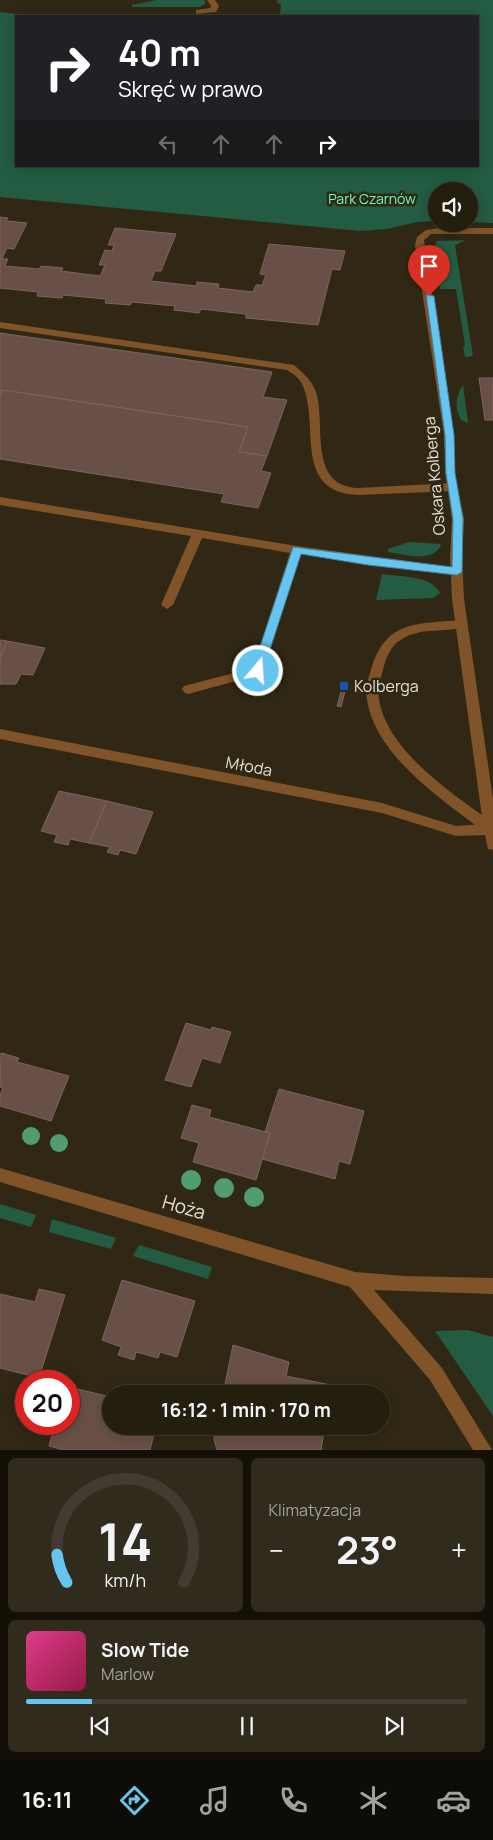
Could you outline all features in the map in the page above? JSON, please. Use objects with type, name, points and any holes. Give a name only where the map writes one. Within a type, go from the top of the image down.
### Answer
[{"type":"street","points":[[200,12],[213,10],[215,6],[211,0]]},
{"type":"street","name":"Oskara Kolberga","points":[[493,231],[439,231],[429,232],[420,238],[420,253],[429,296],[446,410],[458,519],[457,572],[461,624],[493,844]]},
{"type":"street","points":[[0,325],[290,367],[304,377],[309,390],[313,404],[318,467],[330,482],[340,488],[359,492],[453,487]]},
{"type":"street","points":[[0,501],[368,562],[457,572]]},
{"type":"street","points":[[168,605],[198,534]]},
{"type":"street","points":[[188,689],[258,671],[297,550]]},
{"type":"street","points":[[461,624],[401,633],[388,642],[376,670],[372,700],[379,721],[405,758],[424,778],[491,829]]},
{"type":"street","name":"Młoda","points":[[0,734],[382,808],[456,831],[491,829]]},
{"type":"street","name":"Hoża","points":[[0,1175],[355,1280],[405,1284],[493,1286]]},
{"type":"street","points":[[355,1280],[436,1374],[483,1450]]},
{"type":"green space","points":[[156,0],[204,0],[206,3],[200,7],[132,7],[132,5]]},
{"type":"green space","name":"Park Czarnów","points":[[276,0],[493,0],[493,223],[478,222],[478,182],[428,182],[428,221],[387,229],[361,231],[0,197],[0,12],[17,14],[219,15],[15,15],[15,167],[479,167],[479,15],[280,15],[281,4],[277,3],[278,1]]},
{"type":"green space","points":[[466,240],[455,245],[473,356],[465,357],[463,346],[465,345],[456,289],[440,289],[434,248],[437,241]]},
{"type":"green space","points":[[463,385],[468,423],[461,420],[457,411],[457,398]]},
{"type":"green space","points":[[409,542],[441,544],[438,550],[426,556],[410,556],[388,552],[388,549]]},
{"type":"green space","points":[[382,574],[422,580],[436,587],[440,593],[433,598],[376,600]]},
{"type":"green space","points":[[0,1204],[36,1215],[31,1227],[0,1218]]},
{"type":"green space","points":[[52,1219],[116,1238],[111,1249],[49,1232]]},
{"type":"green space","points":[[139,1245],[212,1267],[208,1279],[133,1256]]},
{"type":"green space","points":[[468,1330],[493,1337],[493,1416],[435,1331]]},
{"type":"building","points":[[0,217],[8,218],[6,221],[27,223],[14,249],[7,248],[2,259],[8,259],[5,266],[39,269],[41,266],[63,268],[61,271],[100,276],[105,265],[99,265],[105,250],[112,251],[114,245],[108,245],[115,228],[176,234],[161,271],[155,271],[151,281],[196,286],[197,282],[219,284],[218,288],[253,292],[256,285],[262,285],[266,275],[260,274],[269,244],[345,251],[340,270],[332,269],[318,325],[246,318],[246,314],[201,309],[199,313],[174,310],[175,306],[132,302],[130,305],[105,303],[106,299],[63,295],[62,298],[37,296],[38,292],[0,288]]},
{"type":"building","points":[[0,333],[272,372],[263,397],[287,400],[267,456],[239,452],[248,427],[3,390],[0,396]]},
{"type":"building","points":[[479,378],[493,378],[493,420],[485,420]]},
{"type":"building","points":[[3,390],[248,427],[239,452],[267,456],[261,471],[271,473],[258,508],[221,502],[224,494],[0,459],[0,396]]},
{"type":"building","points":[[0,640],[7,641],[0,658]]},
{"type":"building","points":[[7,641],[45,648],[33,675],[21,674],[16,684],[0,684],[0,658]]},
{"type":"building","points":[[343,684],[347,684],[341,707],[337,706]]},
{"type":"building","points":[[59,791],[107,801],[89,843],[70,839],[68,845],[54,842],[57,835],[41,831]]},
{"type":"building","points":[[107,801],[153,812],[136,854],[120,850],[118,855],[107,852],[110,847],[89,843]]},
{"type":"building","points":[[186,1023],[211,1030],[212,1027],[231,1032],[220,1063],[202,1058],[191,1087],[165,1080]]},
{"type":"building","points":[[1,1053],[19,1058],[17,1062],[69,1076],[51,1121],[0,1106],[0,1095],[3,1088],[0,1087]]},
{"type":"building","points":[[279,1089],[364,1111],[350,1164],[339,1161],[335,1179],[262,1159],[270,1133],[265,1132]]},
{"type":"building","points":[[192,1105],[211,1110],[209,1117],[270,1133],[256,1180],[193,1162],[199,1143],[181,1138]]},
{"type":"building","points":[[122,1280],[195,1301],[177,1357],[160,1352],[158,1358],[136,1352],[134,1360],[118,1355],[121,1347],[102,1340]]},
{"type":"building","points":[[39,1289],[65,1295],[42,1370],[15,1370],[15,1372],[0,1368],[0,1294],[35,1302]]},
{"type":"building","points":[[233,1345],[289,1362],[286,1376],[331,1385],[225,1385]]},
{"type":"building","points":[[80,1390],[102,1395],[102,1435],[154,1435],[150,1450],[64,1450],[49,1446],[52,1435],[80,1435]]},
{"type":"building","points":[[215,1435],[324,1435],[321,1450],[217,1450]]},
{"type":"place","name":"Kolberga","points":[[344,686]]},
{"type":"route","points":[[258,671],[297,550],[368,562],[457,572],[458,519],[450,473],[449,435],[429,296]]}]
